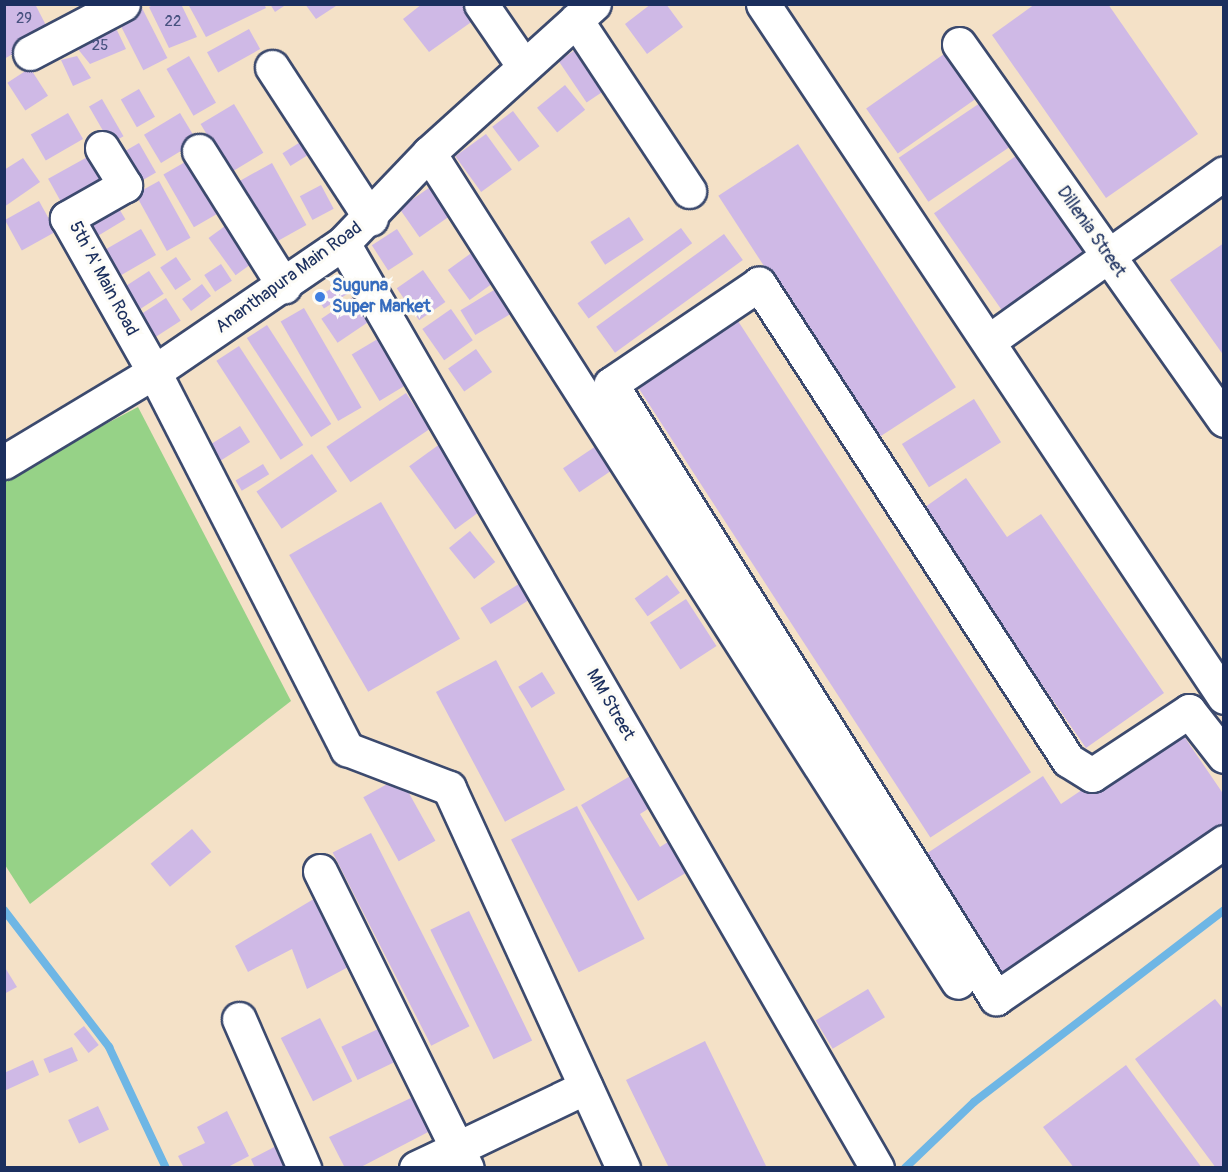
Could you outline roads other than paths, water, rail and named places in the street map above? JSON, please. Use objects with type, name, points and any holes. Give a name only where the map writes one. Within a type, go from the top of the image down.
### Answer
[{"type":"street","points":[[30,53],[123,4]]},
{"type":"street","points":[[481,4],[523,65]]},
{"type":"street","points":[[763,4],[1224,697]]},
{"type":"street","points":[[585,12],[689,191]]},
{"type":"street","name":"Ananthapura Main Road","points":[[4,462],[154,372],[284,286],[343,243],[371,219],[429,153],[523,65],[585,12]]},
{"type":"street","name":"Dillenia Street","points":[[959,44],[1224,420]]},
{"type":"street","points":[[272,67],[371,219]]},
{"type":"street","name":"5th 'A' Main Road","points":[[102,148],[124,185],[67,218],[154,372]]},
{"type":"street","points":[[199,151],[284,286]]},
{"type":"street","points":[[429,153],[958,982]]},
{"type":"street","points":[[1000,333],[1224,173]]},
{"type":"street","name":"MM Street","points":[[343,243],[877,1167]]},
{"type":"street","points":[[1224,756],[1189,711],[1092,775],[1068,760],[759,284],[611,384],[996,998],[1224,842]]},
{"type":"street","points":[[154,372],[347,749],[449,788],[623,1167]]},
{"type":"street","points":[[320,871],[462,1158]]},
{"type":"street","points":[[239,1019],[304,1167]]},
{"type":"street","points":[[416,1167],[462,1158],[586,1087]]},
{"type":"waterway","points":[[4,910],[109,1047],[166,1168]]},
{"type":"waterway","points":[[905,1168],[974,1102],[1224,910]]},
{"type":"place","name":"Suguna Super Market","points":[[320,297]]}]
